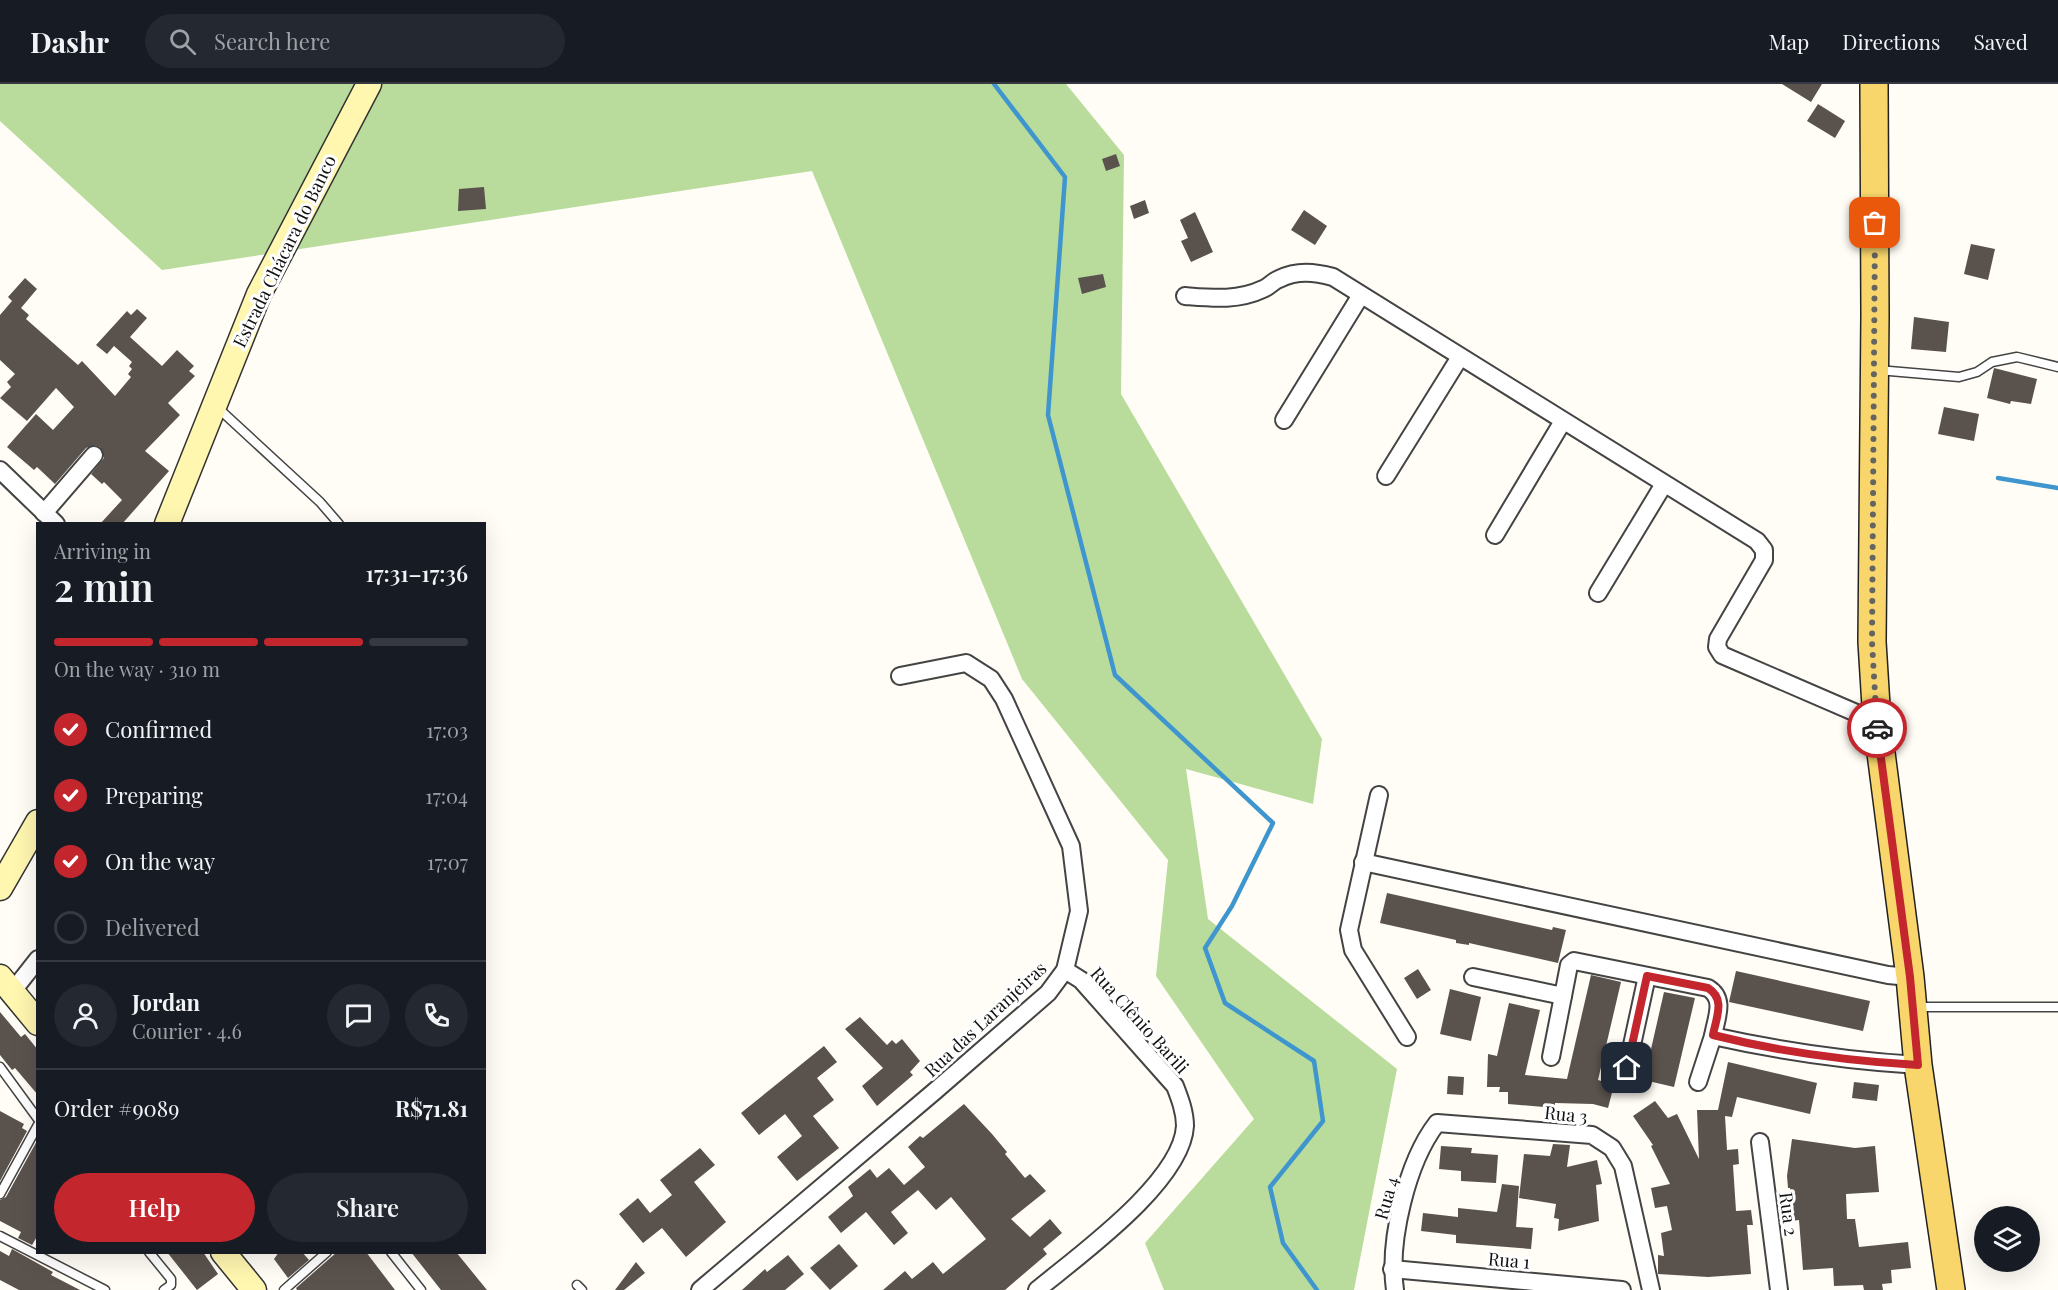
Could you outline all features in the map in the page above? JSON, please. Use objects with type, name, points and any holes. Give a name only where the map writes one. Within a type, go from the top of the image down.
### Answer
[{"type":"main road","points":[[1874,84],[1872,642],[1876,722],[1910,977],[1918,1065],[1951,1290]]},
{"type":"street","name":"Estrada Chácara do Banco","points":[[168,522],[259,294],[369,84]]},
{"type":"street","points":[[1185,296],[1224,299],[1263,290],[1279,279],[1296,273],[1315,272],[1333,278],[1361,295],[1757,541],[1764,550],[1764,560],[1718,639],[1717,647],[1722,655],[1876,722]]},
{"type":"street","points":[[1284,420],[1361,295]]},
{"type":"street","points":[[1386,476],[1460,357]]},
{"type":"street","points":[[1495,535],[1563,421]]},
{"type":"street","points":[[0,470],[50,518],[94,455]]},
{"type":"street","points":[[1598,593],[1664,484]]},
{"type":"street","name":"Rua das Laranjeiras","points":[[700,1290],[1048,993],[1065,970],[1079,911],[1071,846],[1004,699],[991,679],[966,663],[900,676]]},
{"type":"street","points":[[1379,795],[1349,930],[1353,950],[1407,1037]]},
{"type":"street","points":[[0,888],[36,825]]},
{"type":"street","points":[[1363,862],[1888,975],[1910,977]]},
{"type":"street","points":[[36,961],[6,984],[36,1021]]},
{"type":"street","points":[[1551,1057],[1569,965],[1574,961],[1708,988],[1715,993],[1720,1001],[1713,1035],[1698,1082]]},
{"type":"street","name":"Rua Clênio Barili","points":[[1037,1290],[1118,1224],[1171,1166],[1181,1147],[1185,1127],[1183,1106],[1175,1086],[1080,980],[1065,970]]},
{"type":"street","points":[[1627,1068],[1647,976]]},
{"type":"street","points":[[1473,977],[1563,996]]},
{"type":"street","points":[[1713,1035],[1766,1048],[1918,1065]]},
{"type":"street","name":"Rua 4","points":[[1395,1290],[1392,1269],[1398,1215],[1425,1139],[1437,1123]]},
{"type":"street","name":"Rua 3","points":[[1437,1123],[1592,1135],[1612,1148],[1623,1166],[1651,1290]]},
{"type":"street","name":"Rua 2","points":[[1760,1142],[1779,1290]]},
{"type":"street","points":[[226,1254],[254,1290]]},
{"type":"street","name":"Rua 1","points":[[1392,1269],[1622,1290]]},
{"type":"lane","points":[[1874,370],[1959,377],[1977,372],[1992,362],[2017,357],[2058,367]]},
{"type":"lane","points":[[214,404],[320,502],[337,522]]},
{"type":"lane","points":[[1913,1007],[2058,1008]]},
{"type":"lane","points":[[0,1067],[36,1116]]},
{"type":"lane","points":[[0,1194],[36,1129]]},
{"type":"lane","points":[[0,1236],[105,1290]]},
{"type":"lane","points":[[151,1254],[171,1278],[171,1285],[165,1290]]},
{"type":"lane","points":[[284,1290],[325,1254]]},
{"type":"lane","points":[[393,1254],[421,1290]]},
{"type":"green space","points":[[0,84],[1066,84],[1124,155],[1121,394],[1322,739],[1313,804],[1186,769],[1208,919],[1397,1069],[1354,1290],[1164,1290],[1145,1243],[1254,1119],[1156,976],[1168,860],[1022,679],[812,171],[162,270],[0,121]]},
{"type":"building","points":[[1782,84],[1822,84],[1811,102]]},
{"type":"building","points":[[1818,104],[1845,121],[1835,138],[1807,121]]},
{"type":"building","points":[[1116,154],[1120,166],[1106,171],[1102,159]]},
{"type":"building","points":[[484,187],[486,209],[458,211],[459,189]]},
{"type":"building","points":[[1145,200],[1149,213],[1134,219],[1130,206]]},
{"type":"building","points":[[1304,210],[1327,226],[1315,245],[1291,230]]},
{"type":"building","points":[[1195,212],[1213,252],[1191,262],[1181,241],[1188,238],[1180,220]]},
{"type":"building","points":[[1971,244],[1995,249],[1988,280],[1964,274]]},
{"type":"building","points":[[1103,274],[1106,287],[1082,294],[1078,278]]},
{"type":"building","points":[[25,278],[37,289],[21,308],[29,315],[26,319],[78,365],[82,361],[115,396],[131,377],[128,374],[132,369],[129,366],[132,362],[114,346],[107,354],[96,345],[127,311],[131,315],[137,309],[147,318],[130,337],[162,366],[177,350],[194,366],[189,371],[195,376],[168,403],[180,415],[145,451],[169,471],[124,522],[102,522],[122,500],[104,482],[102,484],[91,474],[104,458],[100,447],[95,445],[86,448],[55,484],[37,467],[34,470],[7,447],[36,414],[53,430],[74,407],[56,388],[27,421],[0,398],[11,387],[7,382],[15,374],[0,360],[0,315],[12,301],[8,297]]},
{"type":"building","points":[[1914,317],[1949,322],[1946,352],[1911,349]]},
{"type":"building","points":[[1994,368],[2037,379],[2031,404],[2011,401],[2010,404],[1987,398]]},
{"type":"building","points":[[1944,407],[1979,414],[1974,441],[1938,434]]},
{"type":"building","points":[[1387,893],[1552,930],[1553,927],[1566,930],[1558,963],[1469,943],[1469,945],[1456,943],[1456,940],[1380,923]]},
{"type":"building","points":[[1418,969],[1431,990],[1417,999],[1404,978]]},
{"type":"building","points":[[1736,971],[1870,1001],[1863,1031],[1729,1002]]},
{"type":"building","points":[[1591,975],[1621,982],[1598,1080],[1614,1085],[1608,1108],[1593,1104],[1555,1103],[1555,1108],[1508,1104],[1508,1092],[1499,1092],[1500,1087],[1487,1087],[1488,1054],[1497,1056],[1509,1003],[1540,1010],[1525,1075],[1567,1079]]},
{"type":"building","points":[[1450,989],[1481,997],[1471,1041],[1440,1034]]},
{"type":"building","points":[[1664,992],[1695,998],[1674,1087],[1644,1080]]},
{"type":"building","points":[[0,1012],[21,1037],[25,1034],[36,1048],[36,1093],[15,1068],[12,1070],[0,1055]]},
{"type":"building","points":[[860,1017],[887,1045],[892,1040],[896,1044],[902,1039],[920,1061],[910,1072],[913,1075],[877,1106],[862,1086],[883,1068],[845,1029]]},
{"type":"building","points":[[824,1046],[837,1062],[817,1078],[834,1100],[813,1116],[839,1148],[797,1181],[777,1157],[802,1136],[785,1114],[759,1135],[741,1113]]},
{"type":"building","points":[[1728,1062],[1817,1083],[1810,1114],[1737,1097],[1732,1117],[1725,1116],[1727,1150],[1738,1149],[1739,1164],[1733,1165],[1736,1211],[1751,1210],[1753,1225],[1747,1225],[1751,1274],[1708,1277],[1658,1274],[1658,1255],[1664,1256],[1661,1233],[1672,1230],[1667,1206],[1655,1208],[1651,1188],[1670,1184],[1651,1146],[1653,1145],[1633,1116],[1655,1101],[1668,1118],[1677,1114],[1699,1159],[1697,1110],[1718,1110]]},
{"type":"building","points":[[1448,1076],[1464,1077],[1463,1095],[1447,1094]]},
{"type":"building","points":[[1854,1082],[1879,1085],[1877,1101],[1852,1098]]},
{"type":"building","points":[[964,1104],[1007,1152],[1005,1154],[1025,1178],[1030,1174],[1046,1191],[1011,1219],[1030,1237],[1050,1219],[1062,1233],[1043,1249],[1047,1254],[1005,1290],[883,1290],[905,1271],[912,1279],[933,1262],[943,1274],[986,1239],[951,1197],[936,1210],[918,1190],[891,1212],[908,1233],[894,1245],[866,1212],[841,1233],[828,1217],[853,1196],[848,1187],[870,1169],[877,1178],[889,1168],[904,1185],[925,1167],[908,1147],[920,1136],[923,1138]]},
{"type":"building","points":[[0,1111],[24,1124],[22,1128],[27,1131],[0,1181]]},
{"type":"building","points":[[1792,1139],[1855,1148],[1875,1146],[1879,1192],[1846,1194],[1847,1219],[1855,1219],[1859,1247],[1908,1242],[1911,1268],[1891,1270],[1892,1283],[1882,1284],[1883,1290],[1864,1290],[1863,1285],[1834,1286],[1833,1268],[1803,1270],[1799,1220],[1792,1221],[1790,1188],[1788,1188],[1787,1176]]},
{"type":"building","points":[[36,1143],[36,1238],[32,1245],[18,1238],[21,1232],[0,1221],[0,1200],[6,1197]]},
{"type":"building","points":[[1553,1144],[1570,1145],[1567,1167],[1597,1160],[1602,1184],[1596,1185],[1599,1221],[1558,1231],[1559,1219],[1554,1218],[1556,1204],[1519,1198],[1524,1154],[1550,1156]]},
{"type":"building","points":[[1441,1146],[1472,1148],[1471,1153],[1498,1155],[1496,1183],[1461,1181],[1461,1171],[1439,1169]]},
{"type":"building","points":[[700,1148],[715,1165],[694,1182],[726,1222],[686,1257],[662,1228],[643,1243],[619,1214],[638,1198],[650,1213],[672,1195],[660,1180]]},
{"type":"building","points":[[1502,1184],[1519,1186],[1516,1227],[1533,1228],[1531,1249],[1456,1243],[1456,1235],[1421,1231],[1423,1213],[1458,1217],[1458,1208],[1497,1212]]},
{"type":"building","points":[[839,1244],[858,1266],[830,1290],[810,1268]]},
{"type":"building","points":[[12,1249],[53,1272],[51,1275],[80,1290],[19,1290],[0,1280],[0,1251],[9,1256]]},
{"type":"building","points":[[169,1254],[204,1254],[218,1274],[197,1290]]},
{"type":"building","points":[[278,1254],[304,1254],[309,1260],[288,1278],[274,1259]]},
{"type":"building","points":[[335,1254],[368,1254],[395,1290],[297,1290],[296,1288]]},
{"type":"building","points":[[413,1254],[458,1254],[487,1290],[441,1290]]},
{"type":"building","points":[[788,1255],[804,1274],[785,1290],[742,1290],[765,1269],[767,1272]]},
{"type":"building","points":[[636,1262],[645,1273],[624,1290],[615,1290]]},
{"type":"waterway","points":[[994,84],[1065,177],[1048,415],[1115,675],[1273,823],[1232,906],[1205,948],[1225,1003],[1314,1061],[1323,1121],[1270,1187],[1283,1243],[1317,1290]]},
{"type":"waterway","points":[[1998,478],[2058,488]]},
{"type":"way so far","points":[[1875,223],[1872,642],[1877,728]]},
{"type":"route","points":[[1627,1068],[1647,976],[1708,988],[1715,993],[1720,1001],[1713,1035],[1766,1048],[1918,1065],[1910,977],[1877,728]]}]
